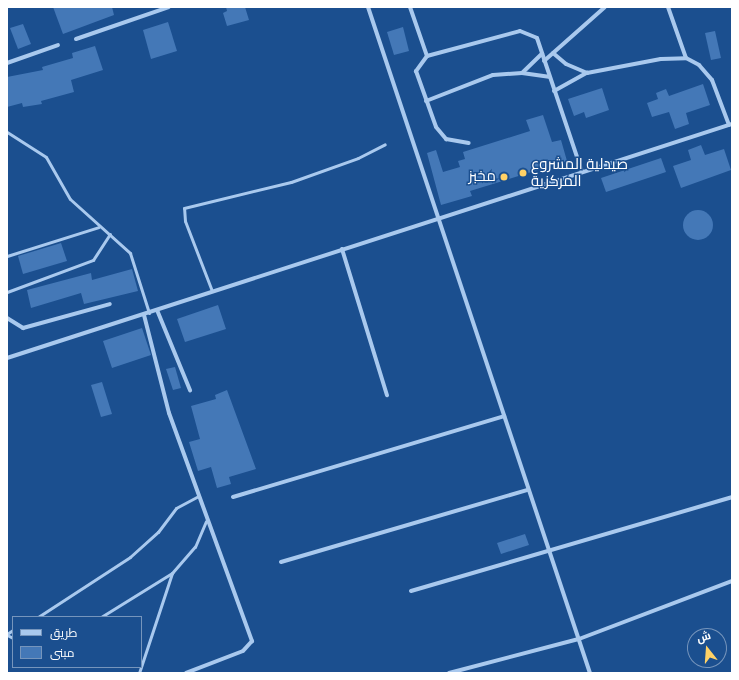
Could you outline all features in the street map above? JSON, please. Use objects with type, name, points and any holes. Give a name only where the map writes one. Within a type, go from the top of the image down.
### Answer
[{"type":"street","points":[[76,39],[169,7]]},
{"type":"street","points":[[368,7],[440,217],[528,490],[550,551],[590,673]]},
{"type":"street","points":[[410,7],[427,56]]},
{"type":"street","points":[[544,61],[605,7]]},
{"type":"street","points":[[668,7],[686,58]]},
{"type":"street","points":[[469,143],[446,139],[436,127],[416,71],[427,56],[520,31],[537,38],[582,172]]},
{"type":"street","points":[[7,63],[58,45]]},
{"type":"street","points":[[553,53],[566,64],[587,73]]},
{"type":"street","points":[[522,73],[542,54]]},
{"type":"street","points":[[7,358],[144,315],[440,217],[730,124],[712,80],[699,65],[686,58],[661,59],[587,73],[554,92]]},
{"type":"street","points":[[426,101],[493,75],[522,73],[549,77]]},
{"type":"street","points":[[342,249],[387,395]]},
{"type":"street","points":[[7,318],[23,328],[110,304]]},
{"type":"street","points":[[157,310],[190,390]]},
{"type":"street","points":[[144,315],[169,413],[199,496],[206,521],[252,641],[243,651],[186,673]]},
{"type":"street","points":[[233,497],[504,416]]},
{"type":"street","points":[[281,562],[528,490]]},
{"type":"street","points":[[412,591],[732,497]]},
{"type":"street","points":[[449,673],[579,639],[732,581]]},
{"type":"lane","points":[[7,132],[46,157],[70,199],[99,227],[110,234],[135,262],[150,313]]},
{"type":"lane","points":[[212,292],[185,221],[184,208],[291,182],[358,158],[385,144]]},
{"type":"lane","points":[[7,256],[99,227]]},
{"type":"lane","points":[[7,292],[77,269],[94,260],[110,234]]},
{"type":"lane","points":[[40,616],[130,557],[158,532],[176,508],[199,496]]},
{"type":"lane","points":[[103,616],[172,573],[195,547],[206,521]]},
{"type":"lane","points":[[142,664],[172,573]]},
{"type":"building","points":[[53,7],[112,7],[114,15],[63,34]]},
{"type":"building","points":[[226,7],[245,7],[249,20],[227,26],[223,13],[227,11]]},
{"type":"building","points":[[168,22],[177,51],[151,59],[143,30]]},
{"type":"building","points":[[23,24],[31,44],[18,49],[10,28]]},
{"type":"building","points":[[403,27],[409,51],[394,55],[387,32]]},
{"type":"building","points":[[715,31],[721,58],[711,60],[705,33]]},
{"type":"building","points":[[95,46],[103,70],[71,80],[74,92],[41,101],[42,104],[23,107],[22,103],[7,107],[7,77],[43,70],[42,67],[73,58],[72,53]]},
{"type":"building","points":[[703,84],[710,105],[686,113],[689,124],[675,129],[669,112],[652,117],[647,103],[658,99],[656,93],[666,89],[669,96]]},
{"type":"building","points":[[602,88],[609,110],[586,118],[584,112],[574,116],[568,99]]},
{"type":"building","points":[[543,115],[552,142],[561,140],[567,161],[470,191],[472,196],[441,205],[427,153],[436,150],[443,172],[460,167],[458,161],[465,159],[463,152],[530,131],[526,120]]},
{"type":"building","points":[[701,145],[705,155],[724,149],[731,170],[681,188],[673,166],[691,160],[688,150]]},
{"type":"building","points":[[661,158],[666,172],[606,192],[601,178]]},
{"type":"building","points":[[698,210],[704,211],[712,219],[712,231],[704,239],[698,240],[692,239],[684,231],[683,225],[684,219],[692,211]]},
{"type":"building","points":[[61,243],[67,261],[23,274],[18,256]]},
{"type":"building","points":[[132,269],[138,291],[84,304],[81,293],[31,308],[27,290],[91,273],[92,280]]},
{"type":"building","points":[[218,305],[226,329],[185,342],[177,319]]},
{"type":"building","points":[[142,328],[151,355],[112,368],[103,341]]},
{"type":"building","points":[[175,367],[181,388],[173,390],[166,369]]},
{"type":"building","points":[[102,382],[112,414],[101,417],[91,385]]},
{"type":"building","points":[[227,390],[256,469],[229,477],[231,484],[217,488],[211,467],[198,471],[189,442],[200,439],[191,406],[216,399],[215,395]]},
{"type":"building","points":[[525,534],[529,545],[501,554],[497,543]]},
{"type":"place","name":"صيدلية المشروع المركزية","points":[[523,173]]},
{"type":"place","name":"مخبز","points":[[504,177]]}]
